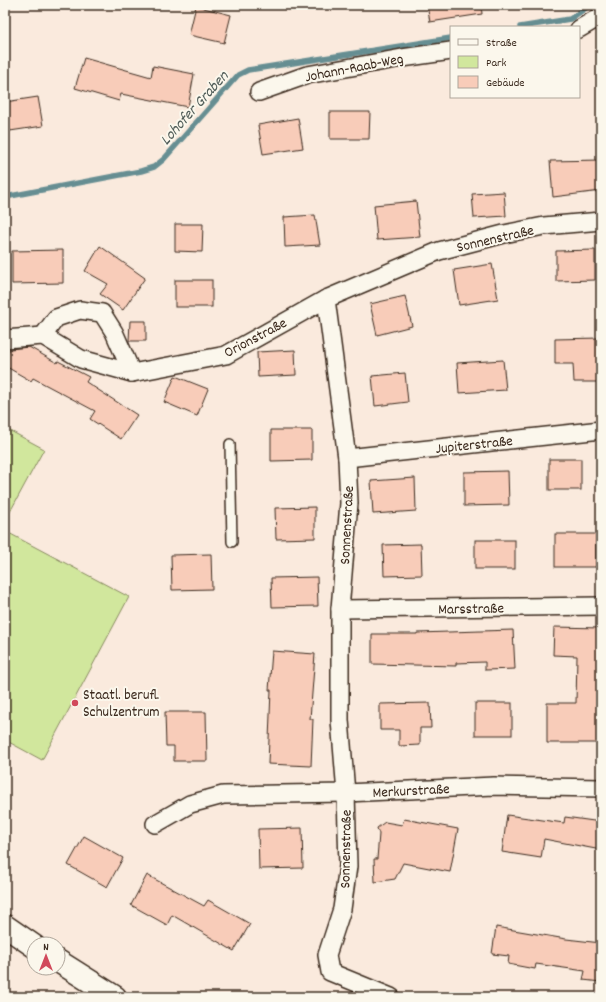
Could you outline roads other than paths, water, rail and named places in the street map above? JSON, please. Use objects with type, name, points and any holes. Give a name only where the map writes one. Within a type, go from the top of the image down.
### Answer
[{"type":"street","points":[[580,28],[601,16]]},
{"type":"street","name":"Johann-Raab-Weg","points":[[259,92],[307,75],[450,51]]},
{"type":"street","name":"Sonnenstraße","points":[[391,997],[330,972],[327,955],[342,909],[348,866],[346,793],[340,720],[340,609],[349,503],[347,458],[326,299],[439,251],[504,234],[544,226],[601,222]]},
{"type":"street","name":"Orionstraße","points":[[43,336],[81,359],[132,373],[226,355],[326,299]]},
{"type":"street","points":[[5,339],[43,336],[56,318],[80,310],[102,313],[114,332],[132,373]]},
{"type":"street","name":"Jupiterstraße","points":[[347,458],[601,430]]},
{"type":"street","name":"Marsstraße","points":[[340,609],[601,606]]},
{"type":"street","name":"Merkurstraße","points":[[155,824],[190,804],[223,795],[346,793],[494,786],[601,788]]},
{"type":"street","points":[[5,926],[26,940]]},
{"type":"street","points":[[66,966],[114,997]]},
{"type":"lane","points":[[230,444],[232,542]]},
{"type":"waterway","name":"Lohofer Graben","points":[[526,26],[570,19],[590,5]]},
{"type":"waterway","name":"Lohofer Graben","points":[[5,197],[141,171],[154,167],[164,159],[238,75],[248,70],[450,38]]},
{"type":"place","name":"Staatl. berufl. Schulzentrum","points":[[75,703]]}]
